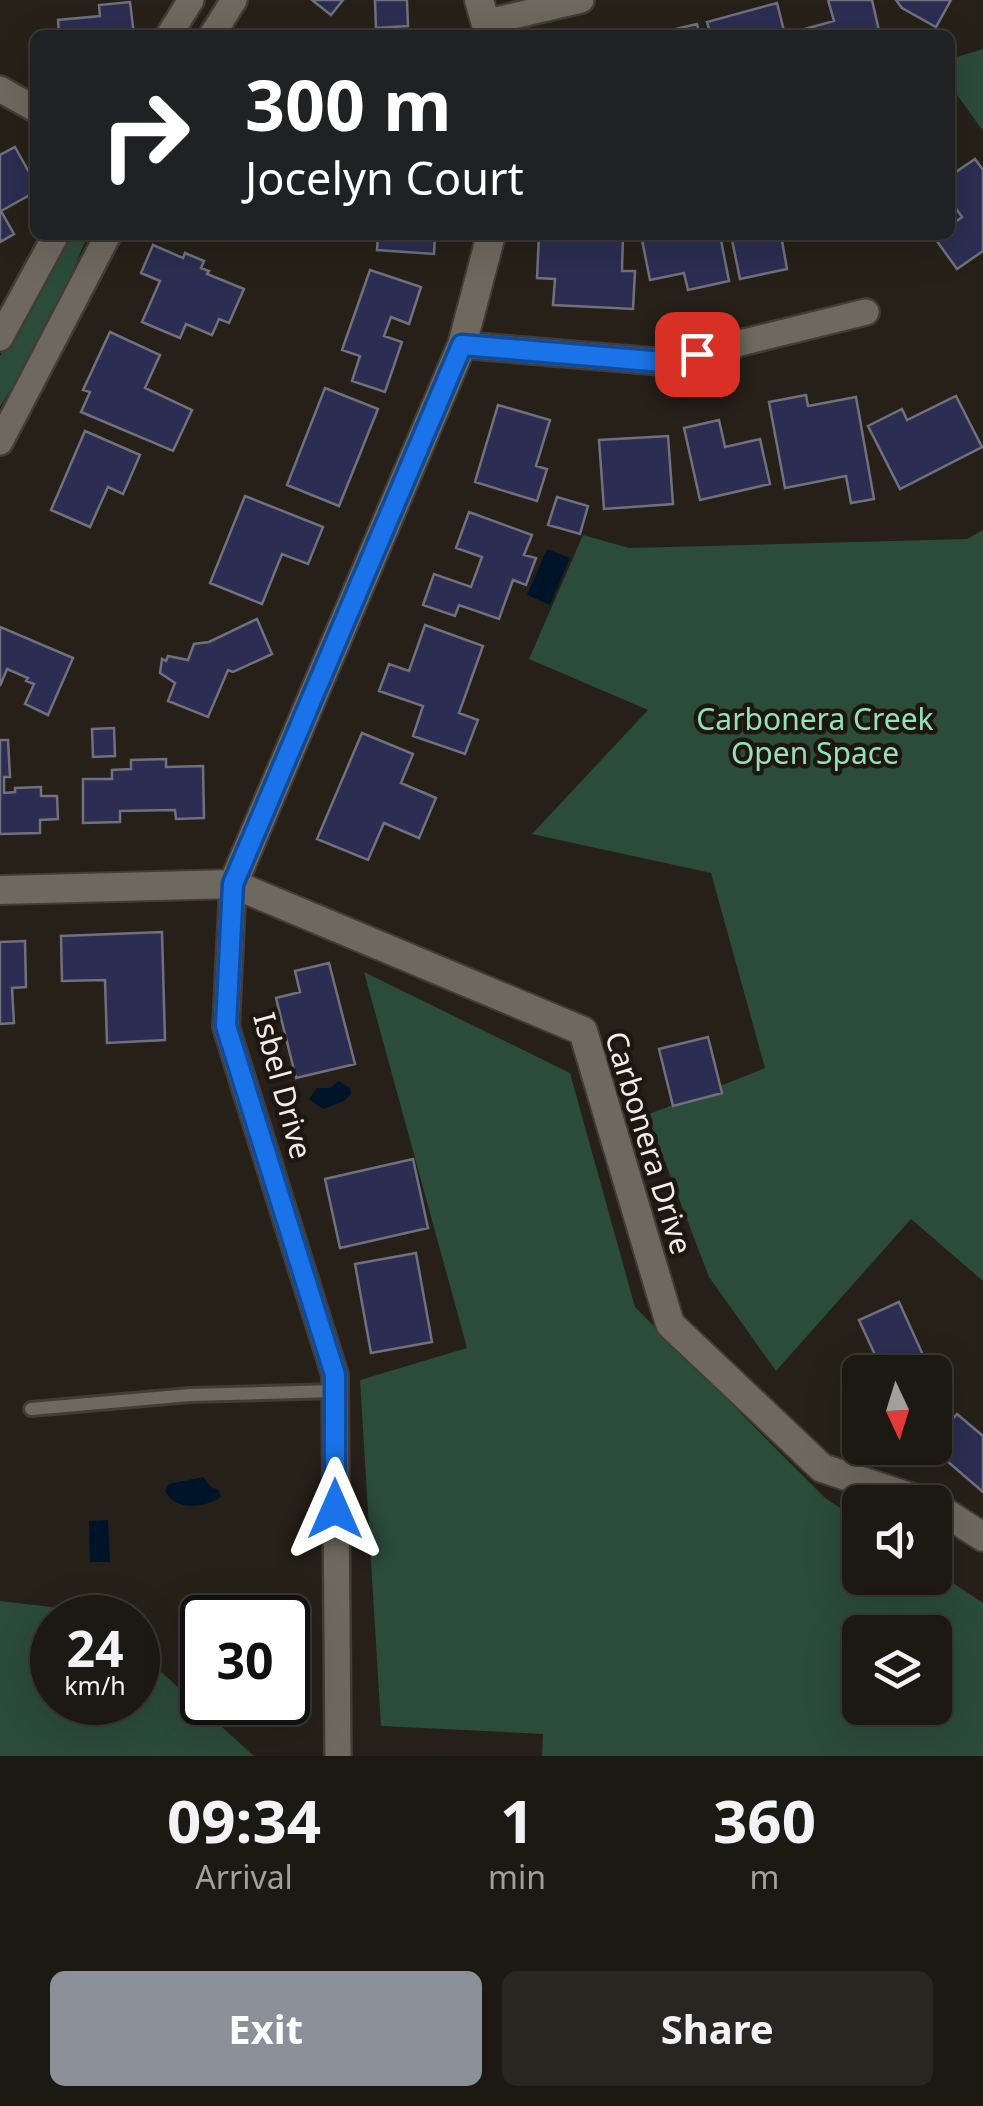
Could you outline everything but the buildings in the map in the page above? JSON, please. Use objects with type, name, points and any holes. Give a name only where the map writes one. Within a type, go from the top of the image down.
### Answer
[{"type":"street","points":[[172,30],[191,0]]},
{"type":"street","points":[[215,30],[234,0]]},
{"type":"street","points":[[485,19],[581,0]]},
{"type":"street","points":[[0,89],[30,107]]},
{"type":"street","points":[[0,338],[53,240]]},
{"type":"street","points":[[0,442],[105,240]]},
{"type":"street","name":"Isbel Drive","points":[[338,1756],[335,1375],[226,1026],[233,884],[462,345],[490,240]]},
{"type":"street","points":[[462,345],[663,362],[866,312]]},
{"type":"street","name":"Carbonera Drive","points":[[0,890],[233,884],[583,1031],[670,1324],[822,1468],[874,1485]]},
{"type":"street","points":[[952,1517],[983,1538]]},
{"type":"lane","points":[[32,1409],[190,1394],[335,1391]]},
{"type":"green space","points":[[983,49],[983,131],[955,92],[955,57]]},
{"type":"green space","points":[[66,240],[86,240],[51,322],[0,407],[0,356]]},
{"type":"green space","name":"Carbonera Creek Open Space","points":[[983,530],[983,1281],[911,1219],[776,1371],[709,1277],[647,1115],[765,1068],[711,873],[532,834],[648,710],[529,659],[583,535],[629,548],[967,539]]},
{"type":"green space","points":[[364,972],[570,1073],[635,1307],[825,1498],[842,1509],[842,1595],[952,1595],[952,1582],[983,1603],[983,1756],[542,1756],[543,1734],[381,1726],[360,1380],[467,1348]]},
{"type":"green space","points":[[0,1601],[30,1605],[30,1725],[160,1725],[160,1671],[180,1689],[180,1725],[220,1725],[254,1756],[0,1756]]},
{"type":"water","points":[[547,549],[570,558],[550,605],[527,595]]},
{"type":"water","points":[[339,1081],[350,1088],[351,1094],[344,1101],[323,1109],[309,1099],[317,1088],[330,1088]]},
{"type":"water","points":[[203,1477],[218,1489],[221,1497],[191,1506],[176,1502],[165,1491],[169,1484]]},
{"type":"water","points":[[108,1520],[110,1562],[90,1562],[89,1521]]},
{"type":"route","points":[[335,1509],[335,1375],[226,1026],[233,884],[462,345],[663,362],[697,354]]}]
